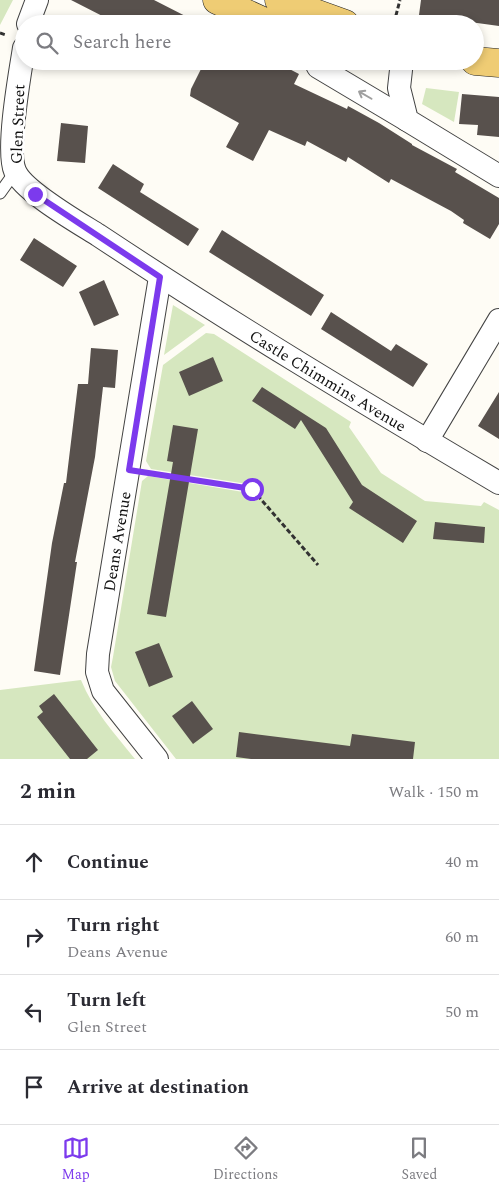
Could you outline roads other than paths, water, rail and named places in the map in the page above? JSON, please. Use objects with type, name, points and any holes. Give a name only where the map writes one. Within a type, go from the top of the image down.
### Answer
[{"type":"main road","points":[[218,0],[250,15]]},
{"type":"main road","points":[[279,0],[320,15]]},
{"type":"main road","points":[[484,62],[499,63]]},
{"type":"street","points":[[31,15],[37,0]]},
{"type":"street","name":"Glen Street","points":[[16,70],[13,154],[15,172],[35,194],[160,277]]},
{"type":"street","points":[[323,70],[499,176]]},
{"type":"street","points":[[401,70],[399,88],[407,120]]},
{"type":"street","name":"Castle Chimmins Avenue","points":[[160,277],[499,483]]},
{"type":"street","name":"Deans Avenue","points":[[157,759],[103,691],[97,672],[98,654],[160,277]]},
{"type":"street","points":[[427,441],[499,320]]},
{"type":"lane","points":[[0,193],[15,172]]}]
